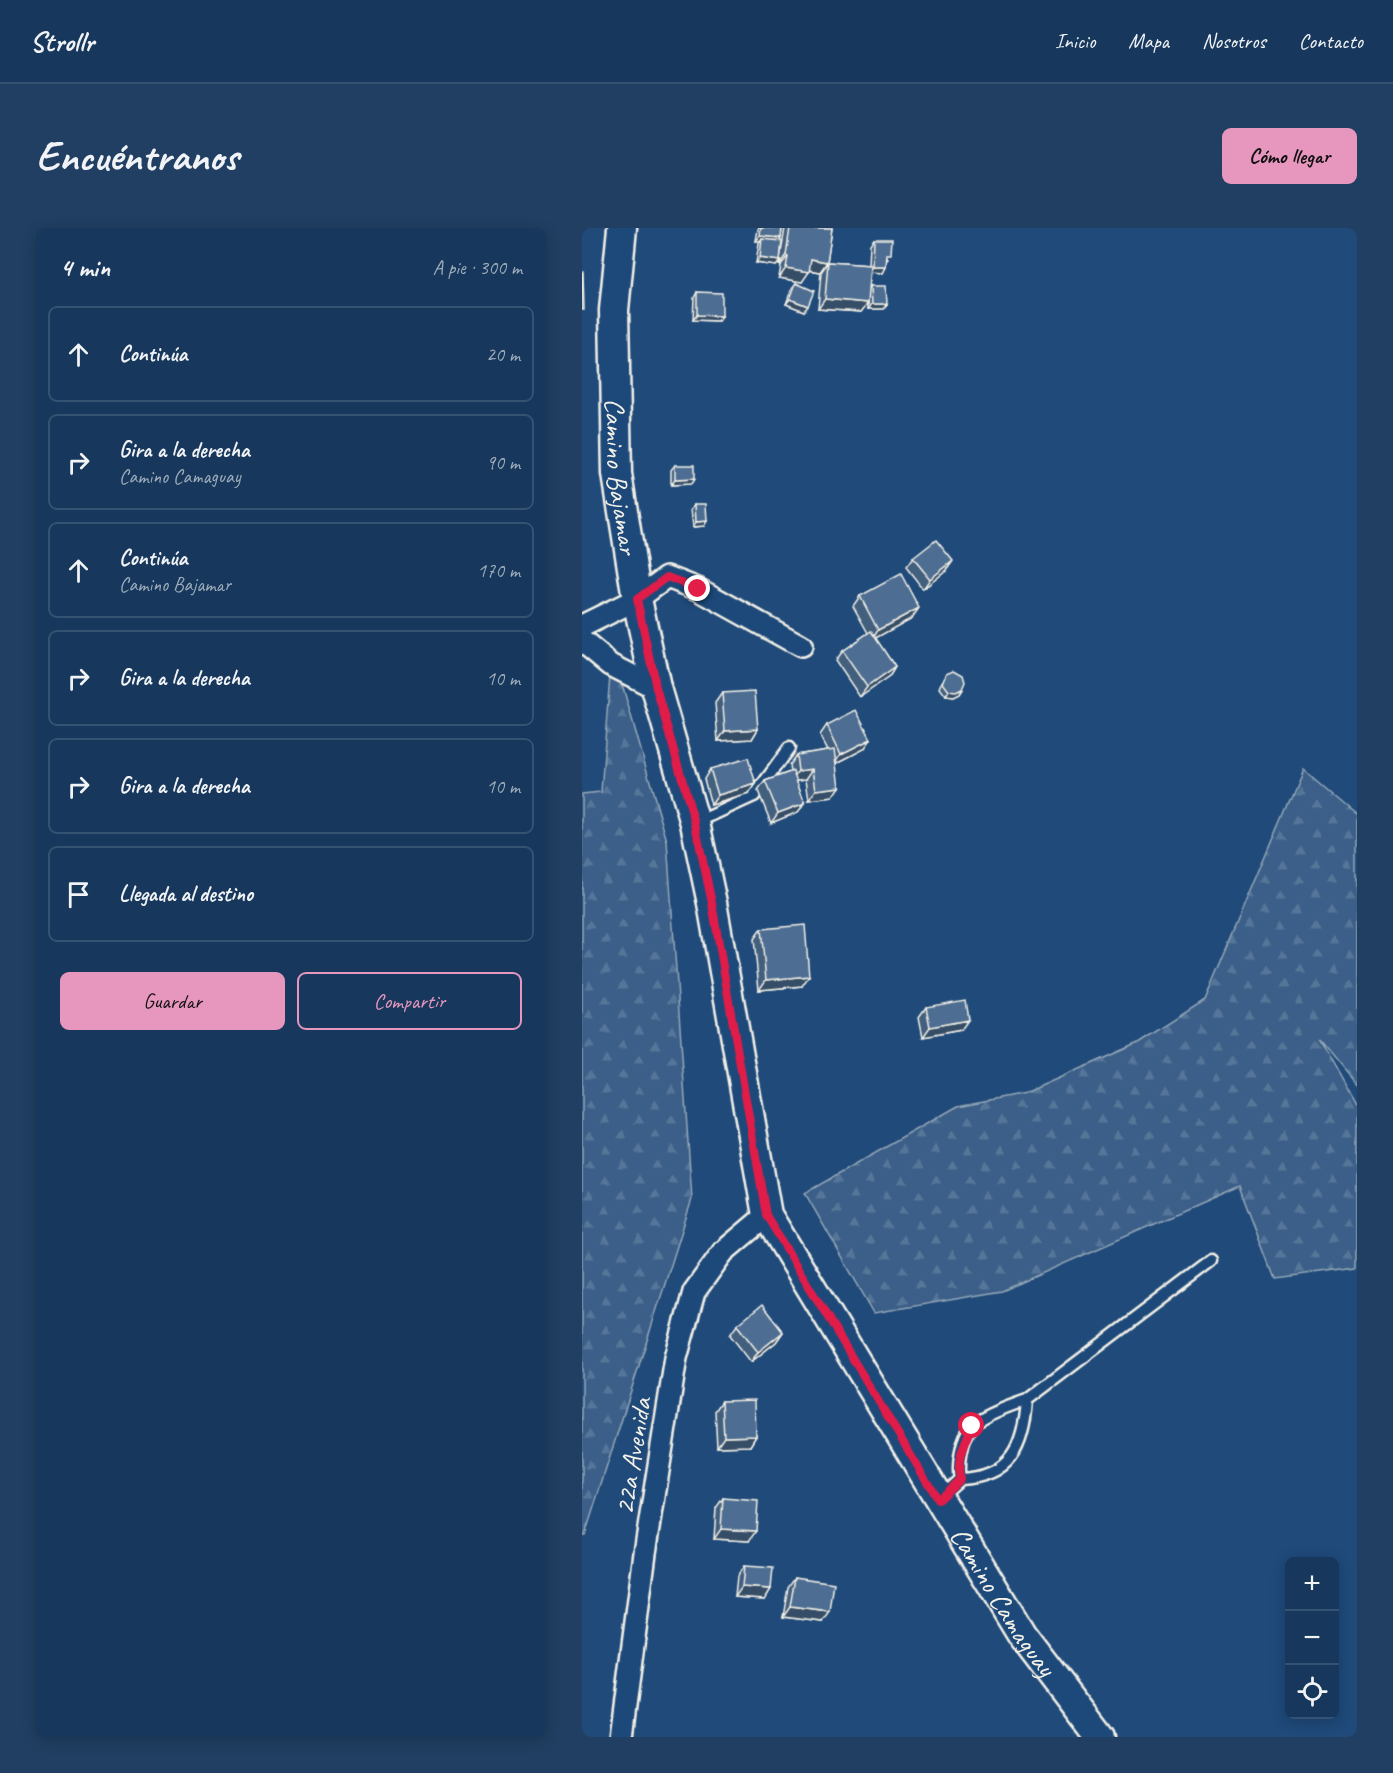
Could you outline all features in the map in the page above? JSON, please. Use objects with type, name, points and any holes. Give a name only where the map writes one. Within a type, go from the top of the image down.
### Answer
[{"type":"street","name":"Camino Bajamar","points":[[622,228],[614,310],[617,474],[637,599],[656,688],[695,824],[712,903],[766,1215]]},
{"type":"street","points":[[582,626],[637,599],[667,577],[698,589],[801,646]]},
{"type":"street","points":[[582,641],[611,665],[656,688]]},
{"type":"street","name":"Camino Camaguay","points":[[766,1215],[1022,1635],[1100,1737]]},
{"type":"street","name":"22a Avenida","points":[[621,1737],[645,1552],[676,1358],[694,1292],[723,1252],[766,1215]]},
{"type":"lane","points":[[695,824],[754,796],[789,748]]},
{"type":"lane","points":[[960,1479],[958,1469],[960,1456],[972,1426],[1003,1408],[1027,1400],[1211,1261]]},
{"type":"lane","points":[[938,1500],[960,1479],[977,1479],[1005,1465],[1026,1425],[1027,1400]]},
{"type":"green space","points":[[612,649],[667,841],[692,1199],[585,1535],[582,1535],[582,794],[601,792]]},
{"type":"green space","points":[[1303,768],[1357,814],[1357,1085],[1319,1039],[1357,1107],[1357,1268],[1275,1279],[1240,1186],[1002,1291],[874,1313],[805,1193],[958,1106],[1025,1093],[1138,1043],[1205,1000]]},
{"type":"building","points":[[761,228],[782,228],[781,238],[760,236]]},
{"type":"building","points":[[790,228],[832,228],[827,262],[811,259],[809,272],[786,268]]},
{"type":"building","points":[[762,239],[782,241],[780,261],[760,258]]},
{"type":"building","points":[[874,239],[892,239],[891,254],[887,254],[886,267],[873,267]]},
{"type":"building","points":[[828,262],[871,265],[868,303],[825,299]]},
{"type":"building","points":[[583,272],[584,310],[582,310]]},
{"type":"building","points":[[796,283],[814,291],[808,306],[790,299]]},
{"type":"building","points":[[871,286],[886,286],[887,304],[872,304]]},
{"type":"building","points":[[697,292],[722,293],[722,316],[697,315]]},
{"type":"building","points":[[675,465],[694,465],[694,479],[675,480]]},
{"type":"building","points":[[695,504],[706,504],[707,521],[696,522]]},
{"type":"building","points":[[936,540],[953,561],[930,579],[913,558]]},
{"type":"building","points":[[901,574],[919,608],[878,630],[860,596]]},
{"type":"building","points":[[871,631],[895,667],[867,687],[842,651]]},
{"type":"building","points":[[954,670],[963,675],[965,682],[962,689],[956,692],[949,691],[943,683],[947,673]]},
{"type":"building","points":[[755,691],[758,729],[725,731],[722,693]]},
{"type":"building","points":[[856,710],[871,739],[841,754],[827,725]]},
{"type":"building","points":[[835,749],[840,787],[816,790],[813,769],[798,771],[796,755]]},
{"type":"building","points":[[748,758],[756,784],[718,795],[710,769]]},
{"type":"building","points":[[793,771],[805,803],[778,813],[765,781]]},
{"type":"building","points":[[805,925],[809,976],[766,980],[761,929]]},
{"type":"building","points":[[965,1000],[968,1020],[930,1027],[926,1007]]},
{"type":"building","points":[[762,1305],[783,1332],[758,1352],[737,1325]]},
{"type":"building","points":[[755,1400],[756,1436],[724,1437],[722,1401]]},
{"type":"building","points":[[723,1498],[758,1501],[756,1531],[721,1529]]},
{"type":"building","points":[[744,1566],[773,1568],[771,1589],[742,1587]]},
{"type":"building","points":[[795,1577],[834,1583],[830,1612],[790,1607]]},
{"type":"route","points":[[698,589],[667,577],[637,599],[656,688],[695,824],[712,903],[766,1215],[938,1500],[960,1479],[958,1469],[960,1456],[972,1426]]}]
